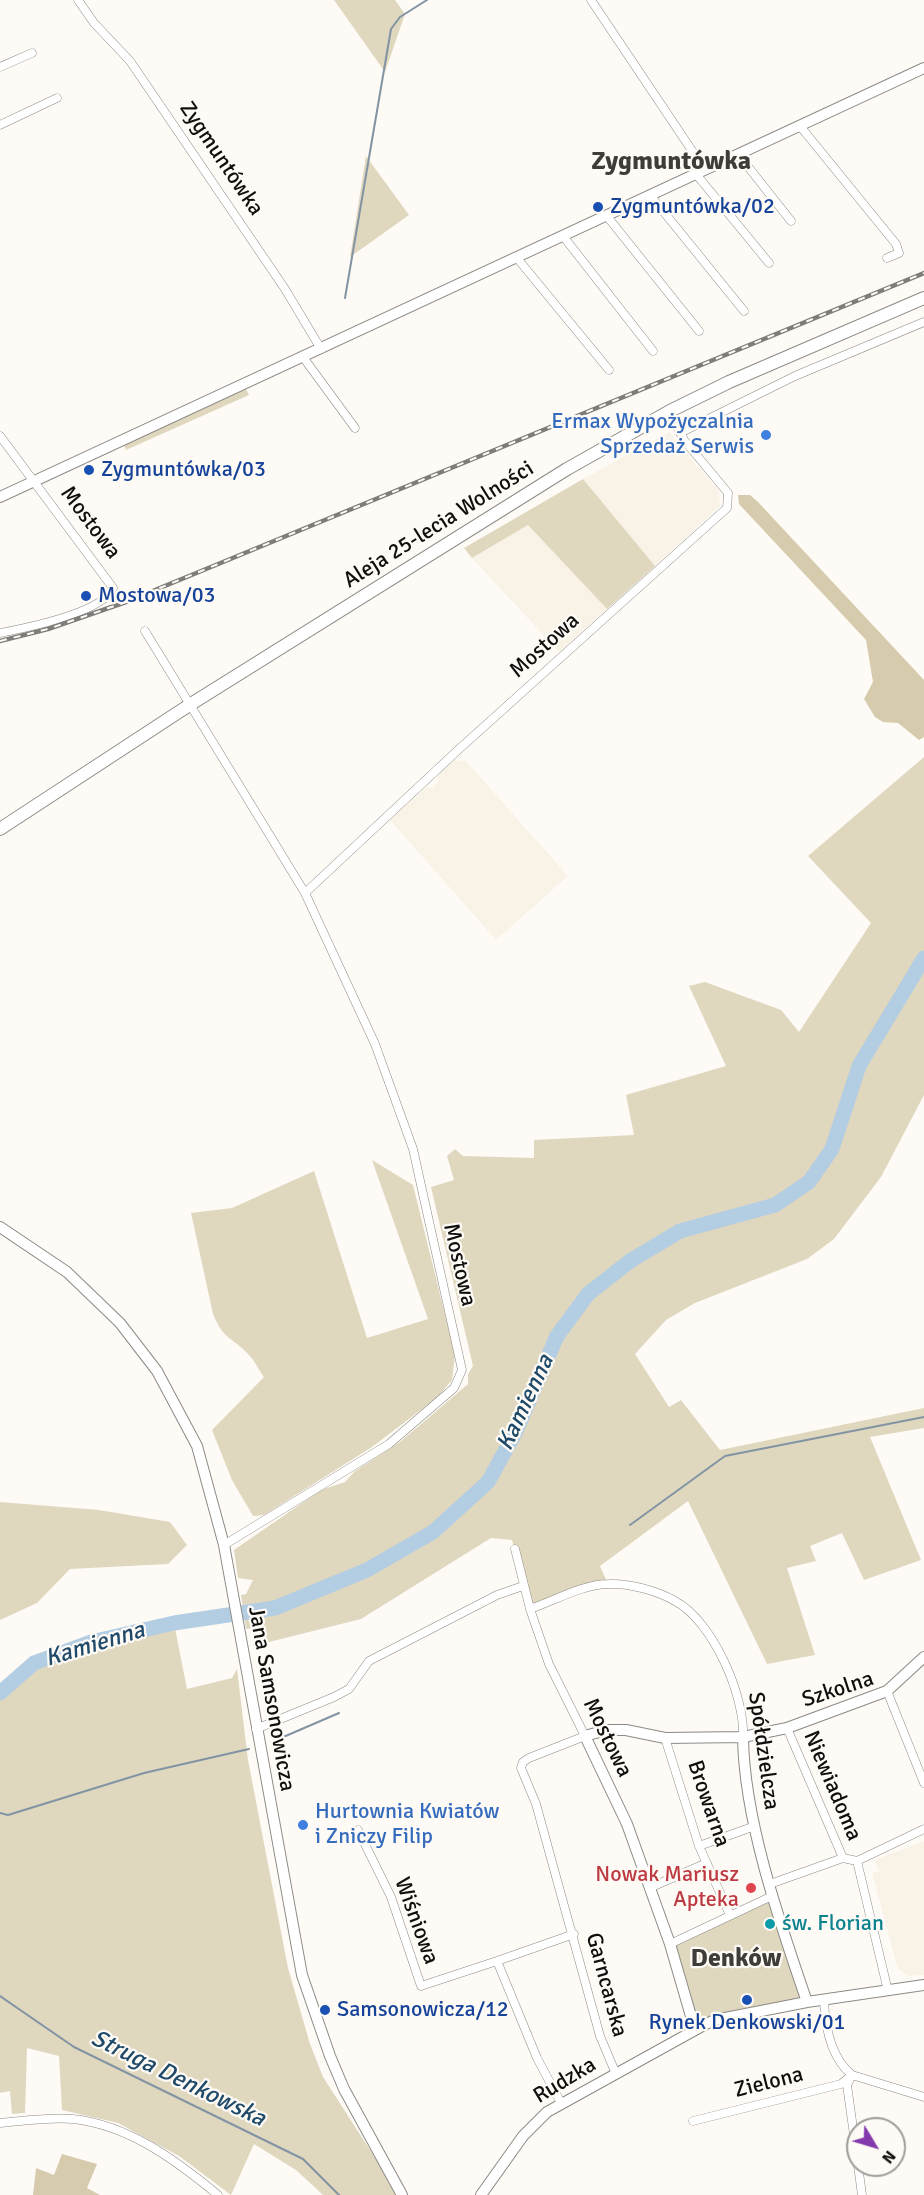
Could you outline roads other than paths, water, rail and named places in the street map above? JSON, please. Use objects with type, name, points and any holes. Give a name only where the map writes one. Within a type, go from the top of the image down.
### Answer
[{"type":"main road","name":"Aleja 25-lecia Wolności","points":[[0,829],[191,704],[549,480],[670,411],[797,351],[924,298]]},
{"type":"street","name":"Zygmuntówka","points":[[78,0],[94,23],[130,61],[285,289],[321,349]]},
{"type":"street","points":[[591,0],[700,172],[769,263]]},
{"type":"street","points":[[0,68],[32,52]]},
{"type":"street","points":[[0,497],[924,68]]},
{"type":"street","points":[[0,125],[57,98]]},
{"type":"street","points":[[800,126],[805,135],[896,244],[899,253],[887,258]]},
{"type":"street","points":[[738,154],[791,221]]},
{"type":"street","points":[[650,195],[744,311]]},
{"type":"street","points":[[606,215],[699,331]]},
{"type":"street","points":[[563,236],[653,351]]},
{"type":"street","points":[[517,258],[609,370]]},
{"type":"street","points":[[680,433],[795,376],[924,322]]},
{"type":"street","points":[[303,357],[355,428]]},
{"type":"street","name":"Mostowa","points":[[305,893],[458,750],[727,508],[728,493],[680,433],[670,411]]},
{"type":"street","name":"Mostowa","points":[[0,436],[113,588],[105,598],[79,612],[0,633]]},
{"type":"street","name":"Mostowa","points":[[144,631],[191,704],[305,893],[375,1044],[406,1124],[462,1370],[454,1388],[389,1444],[224,1545]]},
{"type":"street","name":"Jana Samsonowicza","points":[[0,1227],[45,1255],[87,1289],[120,1323],[157,1371],[197,1446],[224,1545],[294,1939],[306,1986],[344,2089],[402,2195]]},
{"type":"street","name":"Mostowa","points":[[515,1548],[523,1586],[549,1664],[627,1824],[670,1944],[695,2030]]},
{"type":"street","name":"Spółdzielcza","points":[[530,1609],[608,1584],[633,1587],[676,1601],[706,1632],[729,1669],[736,1689],[743,1760],[755,1826],[772,1896],[807,2002]]},
{"type":"street","points":[[256,1729],[349,1689],[369,1661],[497,1595],[523,1586]]},
{"type":"street","points":[[887,1691],[924,1657]]},
{"type":"street","name":"Szkolna","points":[[742,1737],[787,1728],[887,1691],[924,1783]]},
{"type":"street","name":"Niewiadoma","points":[[787,1728],[843,1858]]},
{"type":"street","name":"Browarna","points":[[585,1736],[606,1730],[626,1730],[665,1738],[742,1737]]},
{"type":"street","name":"Garncarska","points":[[585,1736],[529,1758],[523,1762],[521,1768],[536,1804],[574,1934],[597,2025],[616,2074]]},
{"type":"street","name":"Browarna","points":[[665,1738],[699,1846],[730,1915]]},
{"type":"street","points":[[699,1846],[755,1826]]},
{"type":"street","points":[[857,1861],[924,1829]]},
{"type":"street","name":"Wiśniowa","points":[[358,1830],[391,1897],[422,1986],[574,1934]]},
{"type":"street","name":"Niewiadoma","points":[[770,1884],[843,1858],[857,1861],[888,1991]]},
{"type":"street","points":[[650,1888],[707,1863]]},
{"type":"street","points":[[670,1944],[772,1896]]},
{"type":"street","points":[[497,1961],[537,2058],[561,2103]]},
{"type":"street","name":"Rudzka","points":[[481,2195],[537,2120],[561,2103],[715,2020],[807,2002],[924,1985]]},
{"type":"street","points":[[824,2000],[834,2052],[840,2063],[852,2075],[924,2097]]},
{"type":"street","points":[[851,2117],[847,2085],[852,2075]]},
{"type":"street","name":"Zielona","points":[[693,2121],[841,2084],[852,2075]]},
{"type":"street","points":[[0,2123],[71,2119],[102,2125],[171,2157],[218,2195]]},
{"type":"street","points":[[860,2177],[862,2195]]},
{"type":"waterway","points":[[345,298],[391,29],[400,17],[427,0]]},
{"type":"waterway","name":"Kamienna","points":[[0,1693],[34,1663],[91,1642],[174,1623],[275,1608],[367,1570],[433,1532],[488,1482],[515,1433],[557,1336],[588,1294],[630,1261],[680,1231],[775,1205],[809,1182],[832,1149],[859,1066],[924,958]]},
{"type":"waterway","points":[[630,1525],[725,1456],[924,1417]]},
{"type":"waterway","points":[[274,1741],[339,1713]]},
{"type":"waterway","points":[[0,1813],[8,1815],[144,1773],[249,1749]]},
{"type":"waterway","name":"Struga Denkowska","points":[[0,1996],[74,2047],[303,2159],[339,2195]]},
{"type":"railway","points":[[0,641],[48,629],[126,602],[924,273]]},
{"type":"place","name":"Zygmuntówka/02","points":[[598,207]]},
{"type":"place","name":"Ermax Wypożyczalnia Sprzedaż Serwis","points":[[766,435]]},
{"type":"place","name":"Zygmuntówka/03","points":[[89,470]]},
{"type":"place","name":"Mostowa/03","points":[[86,596]]},
{"type":"place","name":"Hurtownia Kwiatów i Zniczy Filip","points":[[303,1825]]},
{"type":"place","name":"Nowak Mariusz Apteka","points":[[751,1888]]},
{"type":"place","name":"św. Florian","points":[[770,1924]]},
{"type":"place","name":"Rynek Denkowski/01","points":[[747,2000]]},
{"type":"place","name":"Samsonowicza/12","points":[[325,2010]]},
{"type":"district","name":"Zygmuntówka","points":[[671,162]]},
{"type":"district","name":"Denków","points":[[736,1959]]}]
